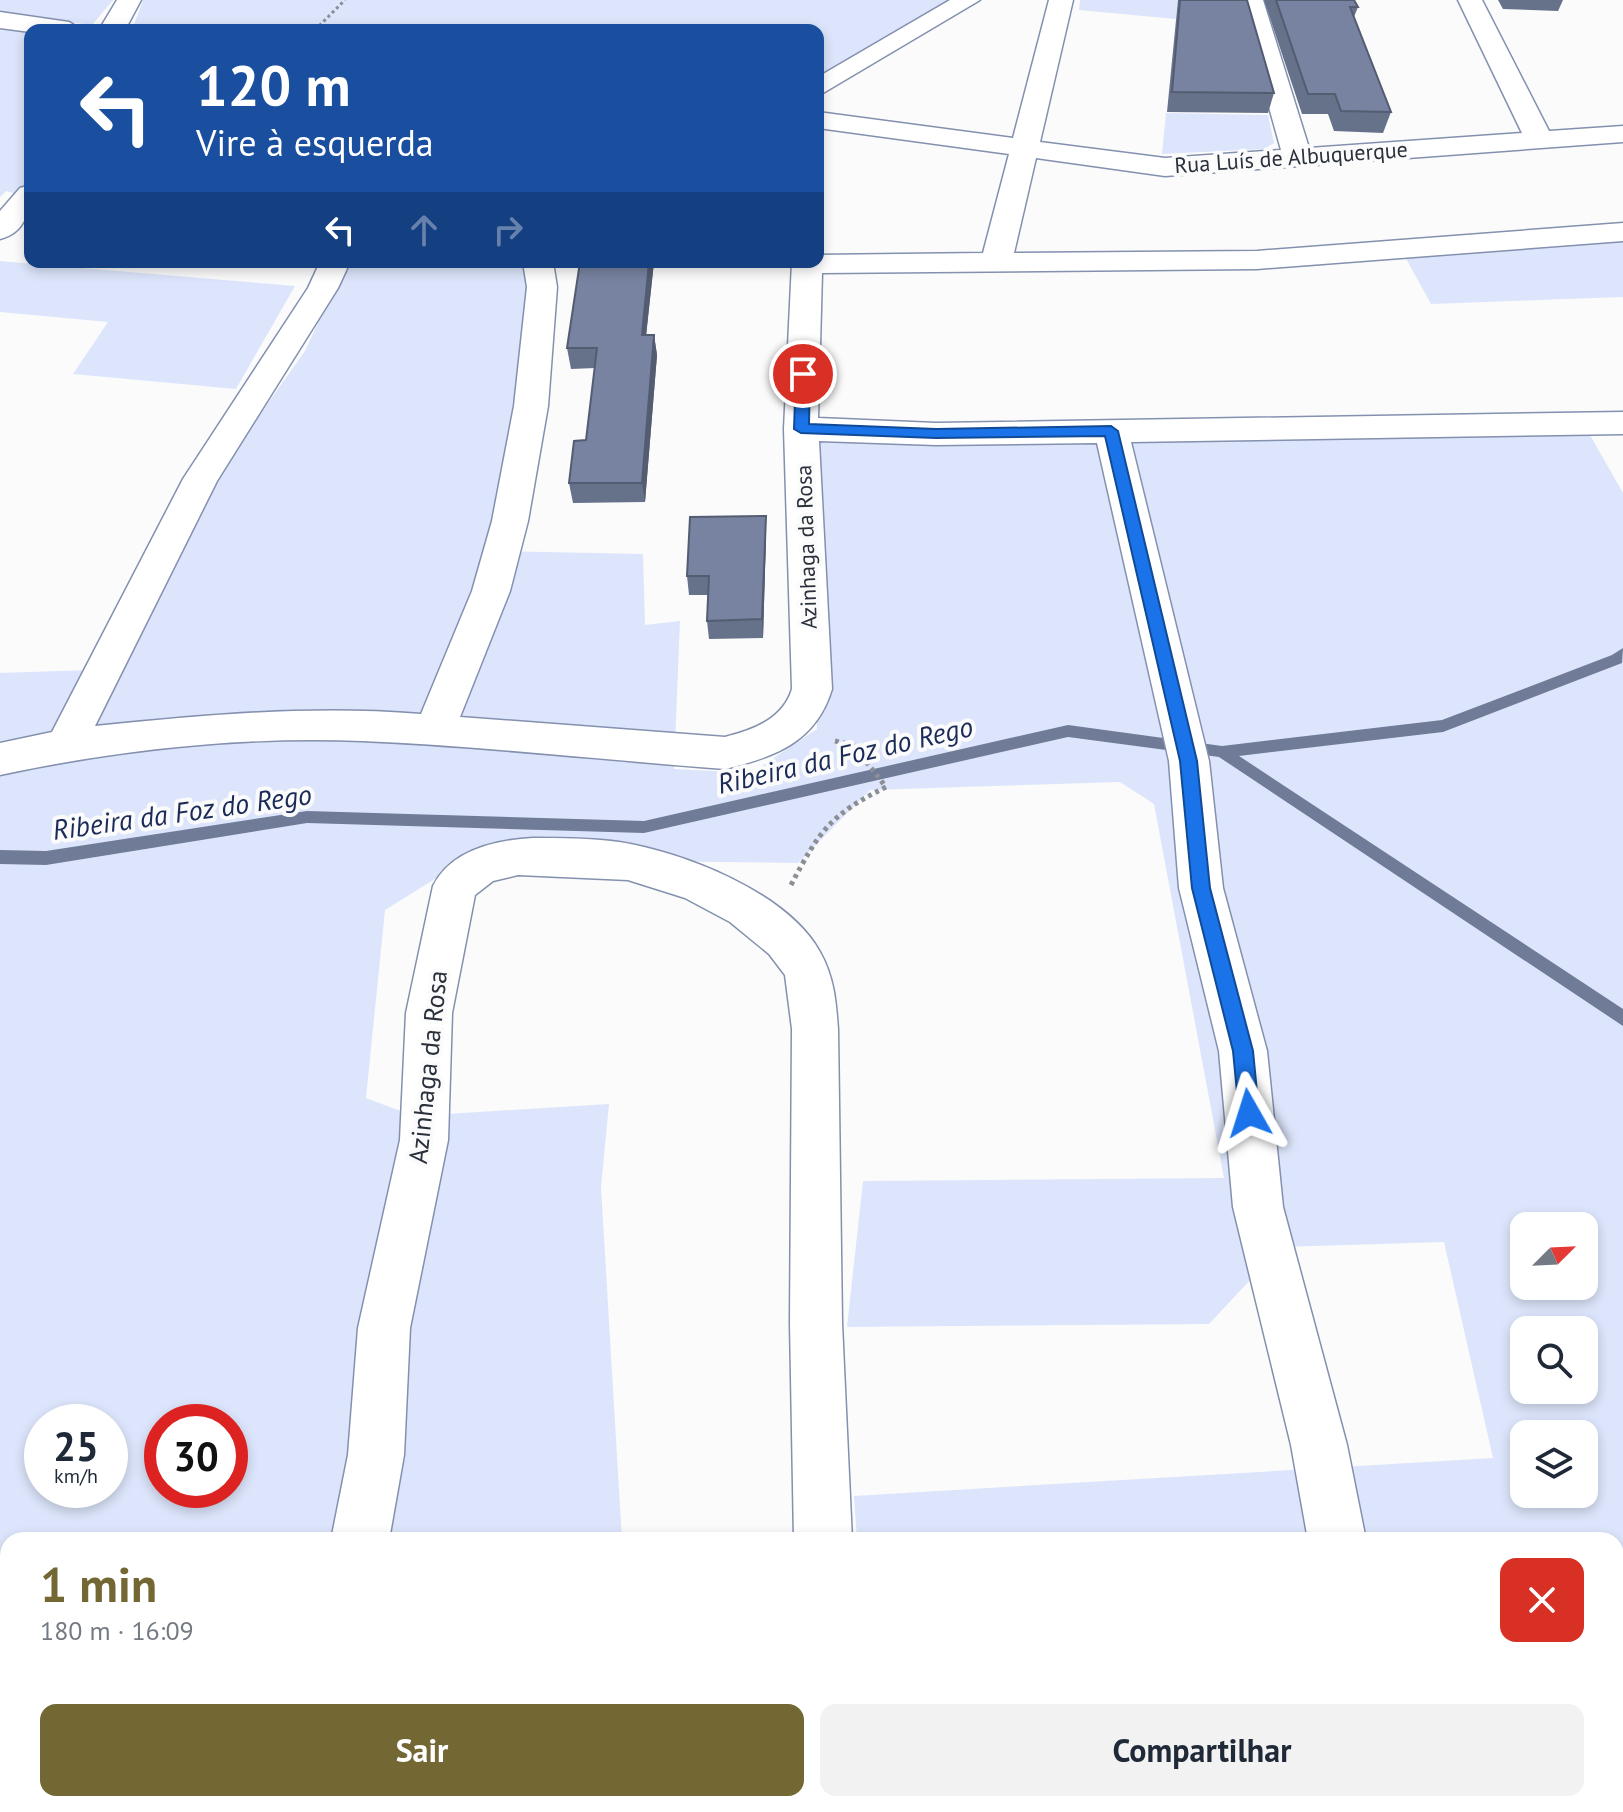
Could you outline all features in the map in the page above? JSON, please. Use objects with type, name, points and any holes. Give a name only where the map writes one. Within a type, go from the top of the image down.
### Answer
[{"type":"street","points":[[115,24],[129,0]]},
{"type":"street","points":[[824,84],[968,0]]},
{"type":"street","points":[[996,263],[1061,0]]},
{"type":"street","points":[[1251,0],[1297,156]]},
{"type":"street","points":[[1470,0],[1539,139]]},
{"type":"street","points":[[0,20],[28,24]]},
{"type":"street","name":"Rua Luís de Albuquerque","points":[[824,121],[1165,167],[1623,134]]},
{"type":"street","points":[[0,230],[24,201]]},
{"type":"street","points":[[824,263],[1271,259],[1623,232]]},
{"type":"street","points":[[65,745],[200,479],[323,288],[332,268]]},
{"type":"street","points":[[435,728],[491,591],[510,521],[531,406],[542,287],[539,268]]},
{"type":"street","name":"Azinhaga da Rosa","points":[[804,705],[801,429],[807,268]]},
{"type":"street","points":[[801,429],[936,434],[1623,423]]},
{"type":"street","points":[[1111,431],[1189,761],[1201,888],[1243,1051],[1258,1207],[1319,1445],[1335,1532]]},
{"type":"street","points":[[0,759],[65,745],[243,727],[435,728],[725,753],[751,747],[804,705]]},
{"type":"street","name":"Azinhaga da Rosa","points":[[362,1532],[376,1455],[384,1328],[424,1140],[429,1013],[455,886],[467,873],[491,862],[523,855],[626,861],[729,898],[766,922],[801,960],[813,989],[816,1323],[823,1532]]},
{"type":"path","points":[[321,24],[345,0]]},
{"type":"path","points":[[766,922],[803,868],[817,835],[846,807],[886,787],[884,780],[853,745],[811,737],[804,705]]},
{"type":"shaded area","points":[[0,0],[113,0],[93,24],[0,13]]},
{"type":"shaded area","points":[[143,0],[954,0],[824,76],[824,24],[134,24]]},
{"type":"shaded area","points":[[1080,0],[1178,0],[1176,19],[1079,10]]},
{"type":"shaded area","points":[[0,24],[24,29],[24,196],[6,191],[0,197]]},
{"type":"shaded area","points":[[1166,113],[1268,115],[1274,143],[1264,149],[1162,154]]},
{"type":"shaded area","points":[[1623,237],[1623,297],[1431,304],[1404,255]]},
{"type":"shaded area","points":[[0,261],[24,263],[24,268],[83,268],[295,286],[236,389],[73,374],[108,322],[0,312]]},
{"type":"shaded area","points":[[343,268],[538,268],[499,551],[643,554],[645,625],[680,621],[674,769],[751,773],[817,729],[810,440],[1590,435],[1623,493],[1623,1532],[856,1532],[854,1496],[1493,1458],[1444,1242],[1281,1247],[1209,1324],[847,1327],[863,1181],[1224,1178],[1154,804],[1120,782],[870,790],[798,863],[467,859],[385,910],[366,1098],[414,1116],[609,1104],[601,1187],[622,1532],[0,1532],[0,673],[120,669],[219,472],[305,351]]},
{"type":"building","points":[[1180,0],[1247,0],[1274,93],[1172,92]]},
{"type":"building","points":[[1276,0],[1354,0],[1358,7],[1350,7],[1391,112],[1341,111],[1335,94],[1308,94]]},
{"type":"building","points":[[579,268],[648,268],[642,335],[654,335],[642,483],[569,483],[574,441],[586,440],[597,348],[567,348]]},
{"type":"building","points":[[766,516],[762,619],[707,621],[709,576],[687,576],[690,517]]},
{"type":"waterway","points":[[1222,752],[1443,726],[1617,659],[1623,653]]},
{"type":"waterway","name":"Ribeira da Foz do Rego","points":[[0,857],[46,858],[307,817],[644,827],[1068,731],[1222,752]]},
{"type":"waterway","name":"Ribeira da Foz do Rego","points":[[1222,752],[1623,1018]]},
{"type":"route","points":[[803,374],[801,429],[936,434],[1111,431],[1189,761],[1201,888],[1243,1051],[1249,1113]]}]
